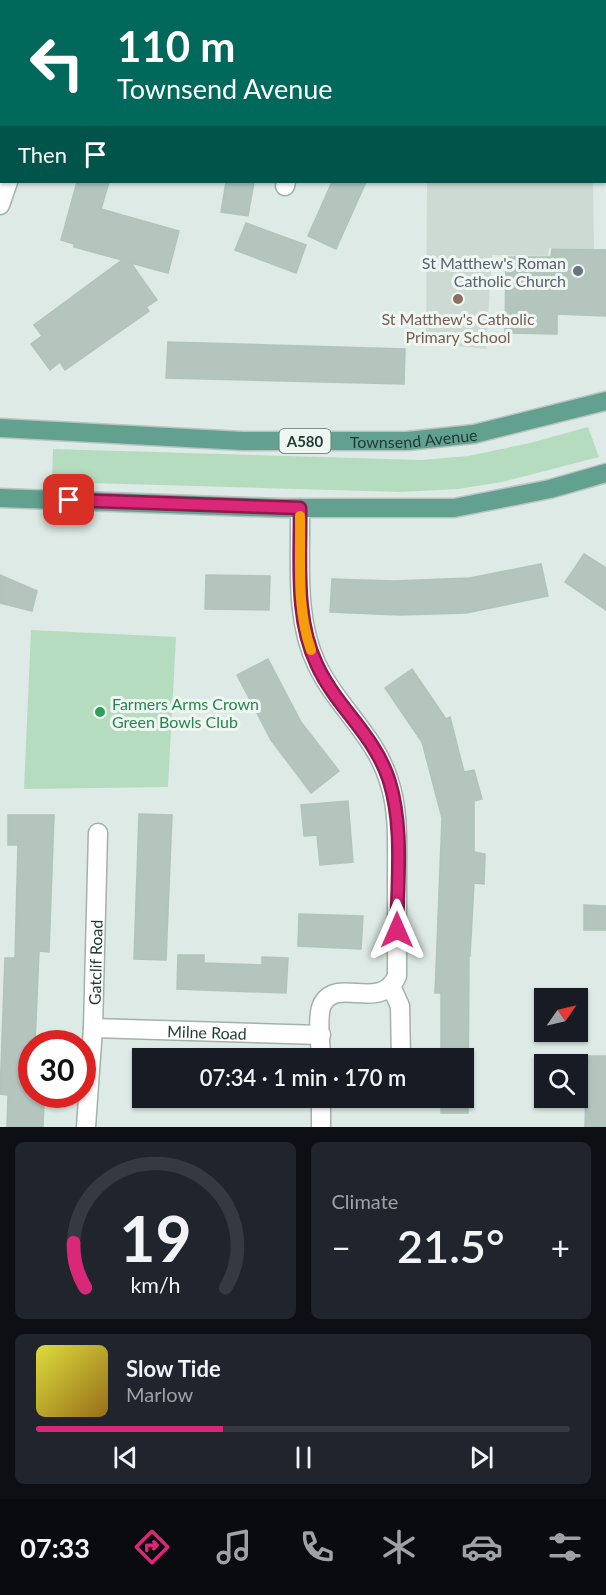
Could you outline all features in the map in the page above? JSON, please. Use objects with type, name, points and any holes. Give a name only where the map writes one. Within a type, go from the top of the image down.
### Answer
[{"type":"main road","name":"Townsend Avenue","points":[[0,428],[243,441],[406,441],[474,434],[606,400]]},
{"type":"main road","points":[[0,498],[300,508],[454,508],[550,489],[606,473]]},
{"type":"street","points":[[0,205],[8,183]]},
{"type":"street","points":[[300,508],[302,605],[310,647],[317,666],[336,698],[380,756],[395,807],[397,835],[397,976],[391,986],[378,994],[340,993],[329,996],[323,1002],[320,1010],[321,1048]]},
{"type":"street","name":"Gatclif Road","points":[[86,1127],[93,1028],[98,833]]},
{"type":"street","points":[[391,986],[400,1006],[401,1048]]},
{"type":"street","name":"Milne Road","points":[[93,1028],[321,1035]]},
{"type":"street","points":[[321,1108],[321,1127]]},
{"type":"shaded area","name":"St Matthew's Catholic Primary School","points":[[427,183],[593,183],[594,249],[549,248],[548,256],[492,255],[486,349],[426,343]]},
{"type":"green space","points":[[588,427],[599,457],[502,482],[458,489],[400,492],[52,482],[53,449],[421,460],[468,456],[530,443]]},
{"type":"green space","name":"Farmers Arms Crown Green Bowls Club","points":[[31,630],[176,637],[168,787],[24,789]]},
{"type":"building","points":[[77,183],[109,183],[101,209],[179,231],[168,273],[131,263],[157,300],[146,307],[149,311],[65,370],[60,362],[50,370],[31,344],[42,336],[34,325],[122,260],[74,247],[74,244],[61,240]]},
{"type":"building","points":[[226,183],[254,183],[248,216],[221,212]]},
{"type":"building","points":[[332,183],[366,183],[336,249],[308,236]]},
{"type":"building","points":[[246,223],[306,245],[296,273],[235,250]]},
{"type":"building","points":[[552,249],[606,250],[606,316],[557,314],[557,334],[505,333],[506,257],[551,257]]},
{"type":"building","points":[[168,342],[405,349],[404,384],[166,378]]},
{"type":"building","points":[[584,554],[606,568],[606,610],[565,582]]},
{"type":"building","points":[[541,564],[548,596],[466,613],[400,615],[330,612],[332,579],[394,581],[470,578]]},
{"type":"building","points":[[0,575],[37,591],[32,611],[0,603]]},
{"type":"building","points":[[206,575],[270,576],[269,610],[205,609]]},
{"type":"building","points":[[268,659],[301,722],[339,771],[311,793],[271,740],[237,675]]},
{"type":"building","points":[[412,669],[446,719],[450,717],[464,772],[474,770],[482,799],[474,801],[474,852],[485,854],[484,884],[474,883],[469,956],[468,1048],[441,1048],[441,993],[435,993],[442,818],[422,742],[385,688]]},
{"type":"building","points":[[348,801],[353,862],[320,865],[317,835],[304,836],[301,805]]},
{"type":"building","points":[[139,814],[172,815],[166,960],[134,959]]},
{"type":"building","points":[[8,815],[54,815],[49,952],[39,951],[36,1030],[18,1030],[18,1108],[44,1108],[43,1127],[7,1127],[8,1095],[0,1094],[5,958],[15,958],[18,845],[8,845]]},
{"type":"building","points":[[584,905],[606,906],[606,930],[584,930]]},
{"type":"building","points":[[299,914],[363,916],[361,949],[298,946]]},
{"type":"building","points":[[178,955],[204,955],[204,963],[262,965],[262,957],[288,958],[286,993],[177,989]]},
{"type":"building","points":[[588,1056],[606,1056],[606,1127],[585,1127],[586,1108],[588,1108]]},
{"type":"building","points":[[441,1108],[468,1108],[468,1113],[441,1113]]},
{"type":"slow traffic","points":[[300,516],[302,605],[304,627],[311,650]]},
{"type":"place","name":"St Matthew's Roman Catholic Church","points":[[578,271]]},
{"type":"place","name":"St Matthew's Catholic Primary School","points":[[458,299]]},
{"type":"place","name":"Farmers Arms Crown Green Bowls Club","points":[[100,712]]},
{"type":"route","points":[[69,500],[300,508],[302,605],[304,627],[310,647],[317,666],[336,698],[380,756],[395,807],[397,930]]}]
